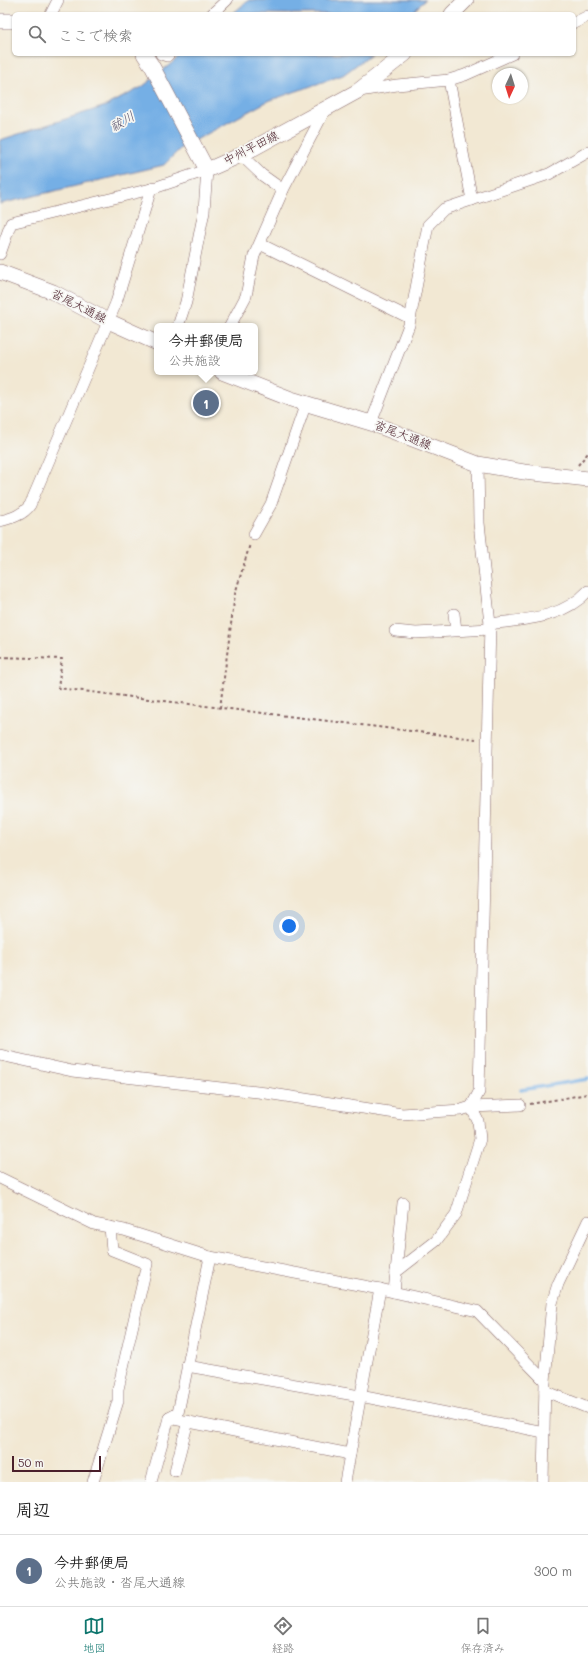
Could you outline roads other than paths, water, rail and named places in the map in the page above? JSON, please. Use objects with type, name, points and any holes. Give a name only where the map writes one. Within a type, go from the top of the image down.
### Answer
[{"type":"main road","points":[[454,12],[466,0]]},
{"type":"main road","points":[[0,21],[12,21]]},
{"type":"main road","name":"中州平田線","points":[[206,167],[241,155],[358,91],[402,56]]},
{"type":"main road","points":[[152,58],[206,167]]},
{"type":"main road","name":"沓尾大通線","points":[[0,272],[53,292],[108,321],[154,342]]},
{"type":"main road","name":"沓尾大通線","points":[[229,375],[306,403],[371,423],[478,464],[517,471],[588,479]]},
{"type":"street","points":[[52,12],[58,0]]},
{"type":"street","points":[[214,12],[227,0]]},
{"type":"street","points":[[576,22],[588,16]]},
{"type":"street","points":[[152,58],[167,56]]},
{"type":"street","points":[[358,91],[397,85],[449,80],[465,75],[508,56]]},
{"type":"street","points":[[449,80],[472,200]]},
{"type":"street","points":[[232,323],[246,296],[254,256],[283,190],[324,110]]},
{"type":"street","points":[[241,155],[262,175],[283,190]]},
{"type":"street","points":[[371,423],[409,325],[428,225],[444,209],[549,174],[587,157]]},
{"type":"street","points":[[0,254],[11,223],[151,189],[206,167],[204,211],[186,302],[179,323]]},
{"type":"street","points":[[0,521],[11,519],[19,515],[26,511],[30,505],[116,303],[151,189]]},
{"type":"street","points":[[260,244],[410,318]]},
{"type":"street","points":[[254,534],[270,504],[306,403]]},
{"type":"street","points":[[471,1107],[479,1092],[490,627],[478,523],[478,464]]},
{"type":"street","points":[[395,631],[416,633],[490,627],[543,617],[578,602],[588,591]]},
{"type":"street","points":[[454,614],[456,630]]},
{"type":"street","points":[[0,1055],[72,1071],[266,1093],[402,1114],[461,1110],[471,1107],[520,1105]]},
{"type":"street","points":[[396,1272],[436,1241],[456,1214],[480,1139],[478,1121],[471,1107]]},
{"type":"street","points":[[0,1178],[94,1224],[124,1230],[210,1257],[380,1289],[477,1312],[545,1386],[588,1408]]},
{"type":"street","points":[[394,1292],[403,1203]]},
{"type":"street","points":[[543,1482],[545,1386],[552,1303],[558,1284],[588,1221]]},
{"type":"street","points":[[93,1482],[118,1401],[118,1389],[147,1264],[112,1250],[110,1227]]},
{"type":"street","points":[[151,1482],[169,1418],[178,1412],[210,1257]]},
{"type":"street","points":[[345,1482],[380,1289]]},
{"type":"street","points":[[187,1366],[360,1396],[544,1432]]},
{"type":"street","points":[[169,1418],[350,1454]]},
{"type":"street","points":[[175,1470],[188,1421]]},
{"type":"water","points":[[249,0],[425,0],[413,12],[234,12]]},
{"type":"water","name":"祓川","points":[[181,56],[368,56],[343,75],[268,101],[181,148],[164,165],[0,204],[0,140],[106,106],[142,87]]},
{"type":"waterway","points":[[521,1090],[588,1079]]},
{"type":"place","name":"今井郵便局","points":[[206,403]]}]
